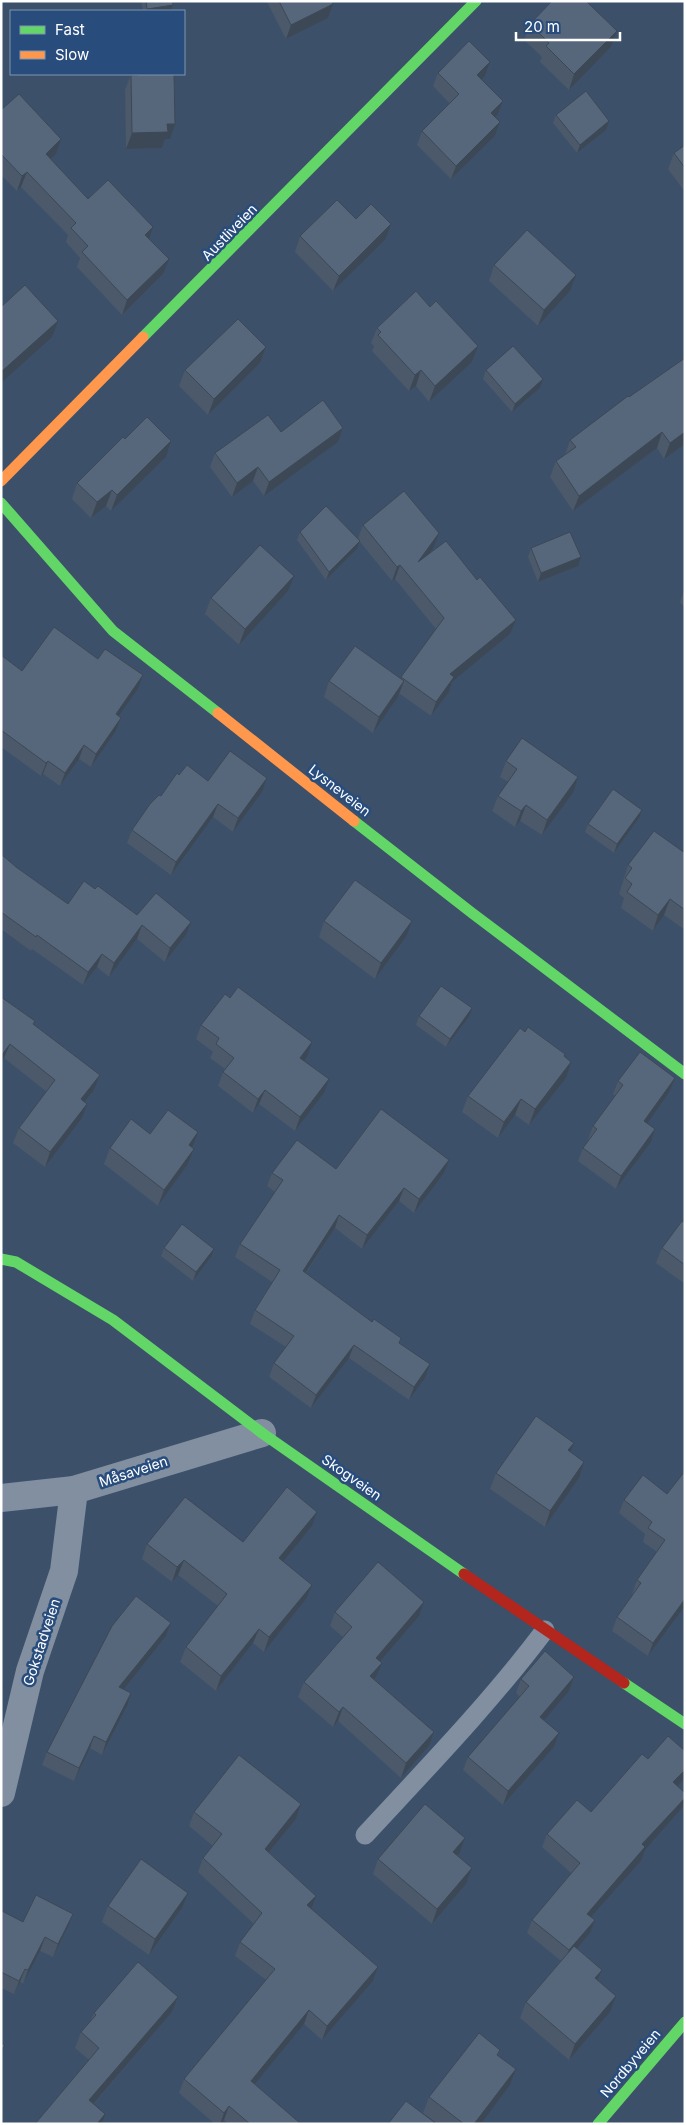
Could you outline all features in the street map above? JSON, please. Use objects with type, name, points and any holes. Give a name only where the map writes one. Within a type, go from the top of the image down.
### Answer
[{"type":"street","name":"Austliveien","points":[[1,481],[476,1]]},
{"type":"street","name":"Lysneveien","points":[[1,503],[113,631],[472,913],[685,1074]]},
{"type":"street","name":"Skogveien","points":[[1,1259],[16,1262],[113,1320],[262,1433],[544,1630],[685,1724]]},
{"type":"street","name":"Måsaveien","points":[[1,1498],[74,1490],[262,1433]]},
{"type":"street","name":"Gokstadveien","points":[[1,1793],[30,1671],[64,1571],[74,1490]]},
{"type":"street","name":"Nordbyveien","points":[[598,2124],[685,2022]]},
{"type":"lane","points":[[365,1835],[466,1725],[517,1666],[544,1630]]},
{"type":"building","points":[[146,1],[173,1],[173,5],[147,9]]},
{"type":"building","points":[[279,1],[332,1],[333,4],[291,25]]},
{"type":"building","points":[[552,1],[586,1],[617,31],[574,74],[546,46],[549,43],[530,24]]},
{"type":"building","points":[[469,41],[490,62],[477,75],[503,101],[491,113],[500,122],[456,166],[422,131],[459,94],[438,73]]},
{"type":"building","points":[[131,75],[174,75],[175,124],[167,124],[168,132],[132,133]]},
{"type":"building","points":[[586,91],[609,121],[580,145],[556,115]]},
{"type":"building","points":[[19,94],[61,139],[46,154],[88,199],[108,180],[153,227],[145,235],[169,259],[127,300],[82,252],[88,246],[71,228],[76,223],[27,172],[22,176],[1,154],[1,110]]},
{"type":"building","points":[[685,145],[685,168],[674,153]]},
{"type":"building","points":[[337,200],[356,219],[371,204],[391,224],[339,276],[300,236]]},
{"type":"building","points":[[527,230],[576,275],[544,310],[494,265]]},
{"type":"building","points":[[25,285],[58,321],[1,372],[1,307]]},
{"type":"building","points":[[416,291],[430,307],[436,301],[478,346],[435,386],[421,370],[415,375],[378,335],[381,332],[377,328]]},
{"type":"building","points":[[238,319],[266,347],[214,399],[185,370]]},
{"type":"building","points":[[513,346],[543,379],[515,404],[486,370]]},
{"type":"building","points":[[685,358],[685,432],[670,443],[662,432],[579,496],[556,461],[576,447],[570,440],[628,396]]},
{"type":"building","points":[[323,400],[343,428],[269,482],[258,467],[237,483],[215,453],[268,415],[281,432]]},
{"type":"building","points":[[147,417],[171,441],[117,495],[112,490],[97,502],[77,483],[123,437],[125,439]]},
{"type":"building","points":[[404,491],[439,533],[418,562],[446,541],[477,580],[480,577],[516,620],[450,674],[454,677],[436,702],[401,677],[444,618],[400,565],[397,567],[363,525]]},
{"type":"building","points":[[326,506],[360,541],[329,572],[300,532]]},
{"type":"building","points":[[570,532],[581,557],[541,573],[531,548]]},
{"type":"building","points":[[260,545],[294,576],[245,629],[211,598]]},
{"type":"building","points":[[54,627],[98,659],[105,649],[143,675],[116,714],[121,718],[96,754],[84,745],[65,773],[48,761],[46,763],[1,730],[1,655],[22,671]]},
{"type":"building","points":[[355,646],[404,681],[379,717],[329,681]]},
{"type":"building","points":[[522,738],[578,777],[547,820],[526,805],[521,811],[498,796],[517,769],[506,761]]},
{"type":"building","points":[[230,751],[267,778],[238,818],[218,804],[176,862],[132,830],[150,804],[159,795],[161,796],[177,773],[179,775],[187,765],[208,781]]},
{"type":"building","points":[[613,789],[642,810],[617,844],[588,824]]},
{"type":"building","points":[[654,831],[685,853],[685,910],[670,899],[658,915],[627,892],[632,884],[625,878],[632,868],[628,865]]},
{"type":"building","points":[[1,854],[68,904],[84,881],[95,889],[98,886],[137,915],[156,893],[191,922],[170,948],[142,925],[114,963],[102,954],[88,972],[37,935],[36,937],[1,912]]},
{"type":"building","points":[[355,880],[412,921],[381,963],[324,921]]},
{"type":"building","points":[[441,986],[472,1008],[450,1039],[419,1016]]},
{"type":"building","points":[[238,987],[312,1042],[300,1058],[329,1079],[300,1117],[265,1090],[258,1099],[223,1072],[234,1058],[216,1044],[219,1038],[201,1025],[225,994],[230,998]]},
{"type":"building","points":[[1,997],[35,1021],[33,1024],[100,1075],[81,1099],[87,1104],[50,1152],[19,1128],[55,1080],[10,1044],[1,1056]]},
{"type":"building","points":[[528,1027],[565,1054],[564,1056],[571,1062],[535,1109],[521,1099],[504,1122],[468,1096],[520,1028],[525,1032]]},
{"type":"building","points":[[640,1052],[675,1078],[644,1121],[655,1129],[621,1176],[583,1148],[597,1129],[593,1126],[623,1085],[618,1081]]},
{"type":"building","points":[[381,1109],[449,1160],[419,1199],[404,1188],[367,1235],[339,1215],[303,1271],[372,1322],[374,1319],[401,1338],[399,1343],[430,1364],[414,1387],[354,1345],[316,1395],[274,1363],[294,1336],[255,1310],[280,1270],[240,1244],[283,1180],[272,1173],[297,1140],[336,1169]]},
{"type":"building","points":[[168,1110],[198,1132],[189,1145],[194,1149],[164,1190],[110,1148],[131,1119],[150,1134]]},
{"type":"building","points":[[682,1221],[685,1223],[685,1265],[662,1248]]},
{"type":"building","points":[[182,1224],[214,1249],[196,1272],[164,1248]]},
{"type":"building","points":[[536,1416],[574,1443],[568,1450],[584,1462],[550,1511],[496,1473]]},
{"type":"building","points":[[685,1471],[685,1599],[653,1643],[617,1617],[641,1583],[637,1580],[665,1540],[648,1528],[652,1522],[624,1500],[643,1475],[667,1494]]},
{"type":"building","points":[[287,1487],[317,1512],[279,1558],[312,1585],[269,1637],[259,1629],[221,1676],[186,1647],[227,1594],[184,1560],[177,1567],[147,1544],[185,1497],[243,1542]]},
{"type":"building","points":[[378,1562],[424,1602],[376,1658],[382,1663],[370,1676],[434,1732],[406,1763],[343,1707],[339,1712],[304,1682],[352,1627],[335,1612]]},
{"type":"building","points":[[136,1596],[171,1623],[119,1687],[131,1693],[106,1742],[94,1736],[79,1768],[47,1752],[112,1626]]},
{"type":"building","points":[[545,1651],[574,1677],[540,1717],[559,1733],[508,1791],[468,1757],[529,1686],[521,1679]]},
{"type":"building","points":[[668,1736],[685,1751],[685,1770],[673,1782],[685,1793],[685,1798],[642,1844],[645,1847],[587,1914],[595,1920],[569,1950],[532,1920],[580,1863],[547,1834],[577,1800],[591,1812],[642,1754],[648,1759]]},
{"type":"building","points":[[239,1755],[301,1804],[265,1849],[316,1896],[307,1905],[378,1967],[327,2026],[309,2010],[251,2081],[301,2124],[250,2124],[229,2106],[224,2113],[184,2079],[275,1969],[240,1942],[262,1913],[203,1858],[222,1834],[194,1812]]},
{"type":"building","points":[[425,1804],[465,1838],[453,1852],[472,1868],[437,1909],[378,1859]]},
{"type":"building","points":[[141,1859],[188,1893],[155,1939],[108,1906]]},
{"type":"building","points":[[36,1895],[73,1914],[58,1944],[45,1937],[28,1970],[25,1969],[19,1981],[1,1972],[1,1912],[23,1922]]},
{"type":"building","points":[[574,1946],[602,1970],[595,1978],[616,1996],[575,2044],[526,2002]]},
{"type":"building","points":[[138,1962],[178,1997],[89,2100],[105,2114],[97,2124],[35,2124],[99,2048],[81,2032],[96,2015],[94,2013]]},
{"type":"building","points":[[479,2033],[500,2050],[497,2055],[516,2069],[474,2124],[464,2124],[429,2097]]},
{"type":"building","points":[[1,2043],[5,2045],[1,2051]]},
{"type":"building","points":[[406,2101],[434,2122],[433,2124],[388,2124]]},
{"type":"traffic: fast","points":[[143,337],[476,1]]},
{"type":"traffic: fast","points":[[1,503],[113,631],[218,713]]},
{"type":"traffic: fast","points":[[354,821],[685,1074]]},
{"type":"traffic: fast","points":[[1,1259],[16,1262],[113,1320],[262,1433],[464,1574]]},
{"type":"traffic: fast","points":[[624,1683],[685,1724]]},
{"type":"traffic: fast","points":[[598,2124],[685,2022]]},
{"type":"traffic: slow","points":[[1,481],[143,337]]},
{"type":"traffic: slow","points":[[218,713],[354,821]]},
{"type":"traffic: jam","points":[[464,1574],[624,1683]]}]
